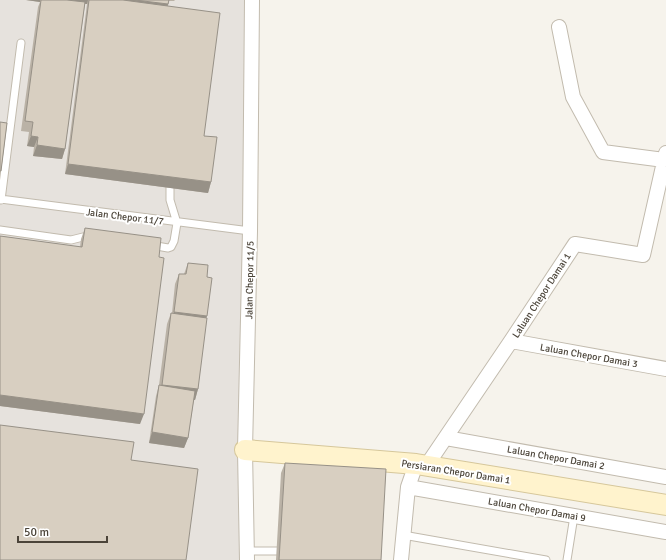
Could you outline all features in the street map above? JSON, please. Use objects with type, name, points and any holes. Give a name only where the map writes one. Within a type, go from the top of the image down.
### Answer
[{"type":"street","name":"Jalan Chepor 11/5","points":[[247,555],[245,450],[250,232],[252,0]]},
{"type":"street","points":[[559,27],[572,97],[603,152],[665,156]]},
{"type":"street","name":"Laluan Chepor Damai 1","points":[[400,560],[408,487],[421,465],[446,438],[575,244],[643,255],[663,182],[665,156]]},
{"type":"street","name":"Laluan Chepor Damai 3","points":[[511,341],[666,369]]},
{"type":"street","name":"Laluan Chepor Damai 2","points":[[446,438],[666,477]]},
{"type":"street","name":"Persiaran Chepor Damai 1","points":[[245,450],[421,465],[666,505]]},
{"type":"street","name":"Laluan Chepor Damai 9","points":[[408,487],[666,532]]},
{"type":"lane","points":[[1,200],[21,43]]},
{"type":"lane","points":[[145,244],[168,248],[174,241],[177,223],[170,200],[170,173]]},
{"type":"lane","name":"Jalan Chepor 11/7","points":[[1,200],[250,232]]},
{"type":"lane","points":[[0,230],[71,240],[83,236],[98,238]]},
{"type":"lane","points":[[567,560],[574,516]]},
{"type":"lane","points":[[402,535],[546,560]]},
{"type":"lane","points":[[247,555],[285,551],[292,553],[295,560]]},
{"type":"shaded area","points":[[0,0],[252,0],[247,560],[0,560]]},
{"type":"building","points":[[41,0],[85,2],[65,149],[37,145],[38,137],[31,136],[33,122],[25,121]]},
{"type":"building","points":[[89,0],[123,0],[220,13],[204,136],[217,137],[211,182],[68,164]]},
{"type":"building","points":[[135,0],[169,0],[168,4]]},
{"type":"building","points":[[0,122],[7,123],[1,171],[0,171]]},
{"type":"building","points":[[85,228],[161,238],[159,257],[164,258],[144,414],[0,395],[0,236],[82,247]]},
{"type":"building","points":[[188,263],[208,265],[207,277],[212,278],[207,316],[174,312],[179,274],[186,274]]},
{"type":"building","points":[[171,313],[207,318],[198,389],[162,385]]},
{"type":"building","points":[[159,385],[195,391],[188,438],[152,432]]},
{"type":"building","points":[[0,425],[134,442],[131,460],[198,469],[186,560],[0,560]]},
{"type":"building","points":[[285,463],[386,469],[381,560],[279,560]]}]
